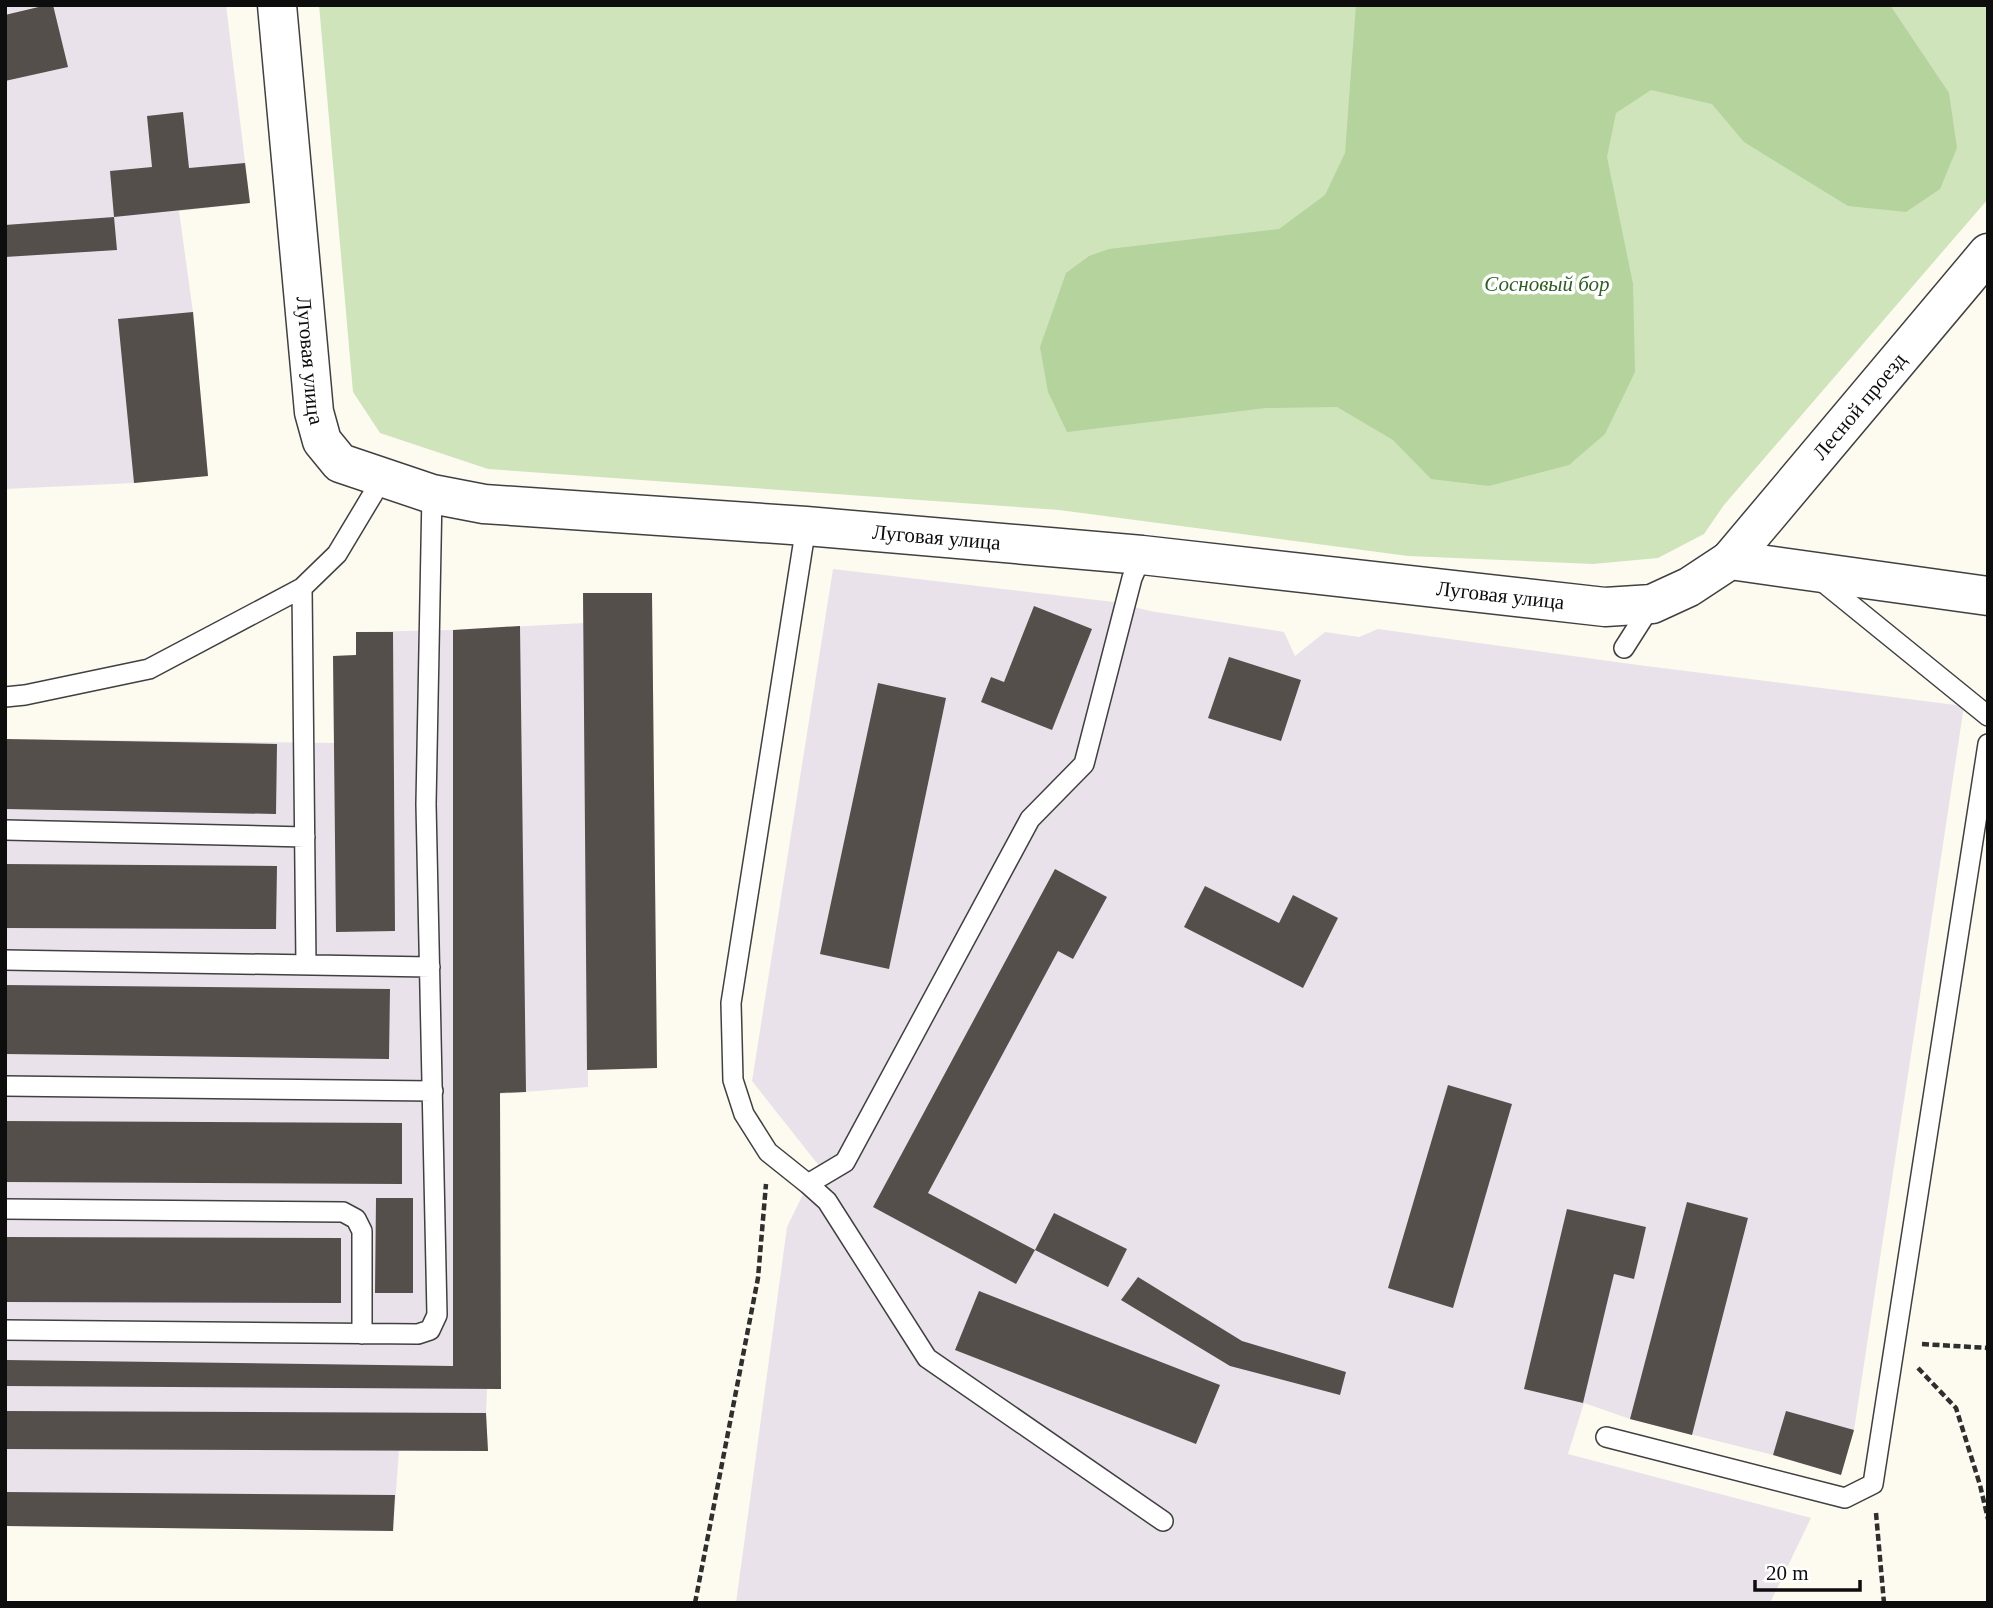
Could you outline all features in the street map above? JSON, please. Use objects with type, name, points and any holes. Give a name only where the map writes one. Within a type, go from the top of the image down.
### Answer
[{"type":"street","name":"Луговая улица","points":[[277,5],[314,412],[322,441],[340,463],[432,494],[484,504],[806,526],[1142,555],[1605,607],[1652,604],[1689,587],[1730,560]]},
{"type":"street","name":"Лесной проезд","points":[[1730,560],[1988,253]]},
{"type":"street","points":[[1730,560],[1988,596]]},
{"type":"lane","points":[[5,697],[149,669],[302,588],[337,554],[373,494],[377,477]]},
{"type":"lane","points":[[5,1330],[418,1334],[430,1330],[437,1315],[426,804],[432,494]]},
{"type":"lane","points":[[806,526],[731,1003],[733,1080],[744,1114],[768,1152],[827,1201],[926,1358],[1163,1521]]},
{"type":"lane","points":[[808,1184],[845,1161],[1030,820],[1084,764],[1132,578],[1142,555]]},
{"type":"lane","points":[[1810,571],[1988,716]]},
{"type":"lane","points":[[302,588],[306,965]]},
{"type":"lane","points":[[1625,648],[1652,604]]},
{"type":"lane","points":[[1606,1437],[1845,1498],[1873,1484],[1988,744]]},
{"type":"lane","points":[[5,830],[305,837]]},
{"type":"lane","points":[[5,960],[430,967]]},
{"type":"lane","points":[[5,1086],[433,1091]]},
{"type":"lane","points":[[5,1209],[343,1212],[356,1219],[362,1231],[362,1334]]},
{"type":"path","points":[[695,1603],[758,1279],[768,1152]]},
{"type":"path","points":[[1893,1342],[1988,1348]]},
{"type":"path","points":[[1893,1342],[1956,1408],[1988,1520]]},
{"type":"path","points":[[1873,1484],[1884,1603]]},
{"type":"shaded area","points":[[5,5],[226,5],[250,203],[179,211],[193,312],[208,476],[134,483],[5,489]]},
{"type":"shaded area","points":[[833,569],[1114,602],[1150,611],[1284,632],[1295,656],[1325,632],[1359,637],[1378,629],[1964,706],[1854,1430],[1841,1475],[1630,1419],[1584,1403],[1568,1454],[1811,1518],[1770,1603],[736,1603],[787,1227],[808,1184],[820,1167],[752,1081]]},
{"type":"shaded area","points":[[583,593],[652,593],[657,1068],[588,1070],[588,1087],[500,1094],[501,1389],[487,1389],[488,1451],[399,1451],[393,1531],[5,1526],[5,739],[334,743],[333,656],[356,655],[356,632],[583,623]]},
{"type":"green space","name":"Сосновый бор","points":[[319,5],[1988,5],[1988,199],[1724,505],[1704,534],[1658,558],[1593,564],[1408,556],[1059,510],[488,469],[380,433],[353,392]]},
{"type":"green space","points":[[1356,5],[1890,5],[1949,93],[1957,148],[1940,189],[1906,212],[1848,206],[1744,142],[1712,104],[1651,90],[1616,113],[1607,157],[1633,284],[1635,372],[1605,434],[1569,465],[1489,486],[1431,479],[1393,440],[1337,407],[1266,408],[1067,432],[1048,392],[1040,347],[1066,273],[1089,256],[1109,249],[1279,229],[1325,195],[1345,153]]},
{"type":"building","points":[[53,5],[68,67],[5,81],[5,15]]},
{"type":"building","points":[[183,112],[189,168],[245,163],[250,203],[114,217],[110,171],[152,167],[147,116]]},
{"type":"building","points":[[114,217],[117,250],[5,257],[5,225]]},
{"type":"building","points":[[193,312],[208,476],[134,483],[118,319]]},
{"type":"building","points":[[583,593],[652,593],[657,1068],[587,1070]]},
{"type":"building","points":[[1034,606],[1092,629],[1052,730],[981,702],[991,677],[1004,682]]},
{"type":"building","points":[[520,626],[526,1092],[500,1093],[501,1389],[5,1386],[5,1360],[453,1366],[453,630]]},
{"type":"building","points":[[356,632],[393,632],[395,931],[336,932],[333,656],[356,655]]},
{"type":"building","points":[[1229,657],[1301,680],[1281,741],[1208,718]]},
{"type":"building","points":[[878,683],[946,698],[889,969],[820,954]]},
{"type":"building","points":[[5,739],[277,744],[276,814],[5,809]]},
{"type":"building","points":[[5,864],[277,866],[276,929],[5,928]]},
{"type":"building","points":[[1055,869],[1107,897],[1073,959],[1058,951],[928,1193],[1035,1250],[1016,1284],[873,1207]]},
{"type":"building","points":[[1205,886],[1279,923],[1293,895],[1338,918],[1303,988],[1184,927]]},
{"type":"building","points":[[5,985],[390,989],[389,1059],[5,1054]]},
{"type":"building","points":[[1448,1085],[1512,1104],[1453,1308],[1388,1288]]},
{"type":"building","points":[[5,1121],[402,1123],[402,1184],[5,1182]]},
{"type":"building","points":[[376,1198],[413,1198],[413,1293],[375,1293]]},
{"type":"building","points":[[1687,1202],[1748,1218],[1692,1435],[1630,1419]]},
{"type":"building","points":[[1567,1209],[1646,1227],[1634,1279],[1614,1274],[1583,1403],[1524,1389]]},
{"type":"building","points":[[1054,1213],[1127,1249],[1108,1287],[1035,1250]]},
{"type":"building","points":[[5,1237],[341,1238],[341,1303],[5,1302]]},
{"type":"building","points":[[1138,1277],[1242,1341],[1346,1372],[1340,1395],[1230,1366],[1121,1300]]},
{"type":"building","points":[[979,1291],[1220,1385],[1196,1444],[955,1350]]},
{"type":"building","points":[[5,1411],[486,1413],[488,1451],[5,1449]]},
{"type":"building","points":[[1786,1411],[1854,1430],[1841,1475],[1773,1455]]},
{"type":"building","points":[[5,1492],[395,1495],[393,1531],[5,1526]]}]
